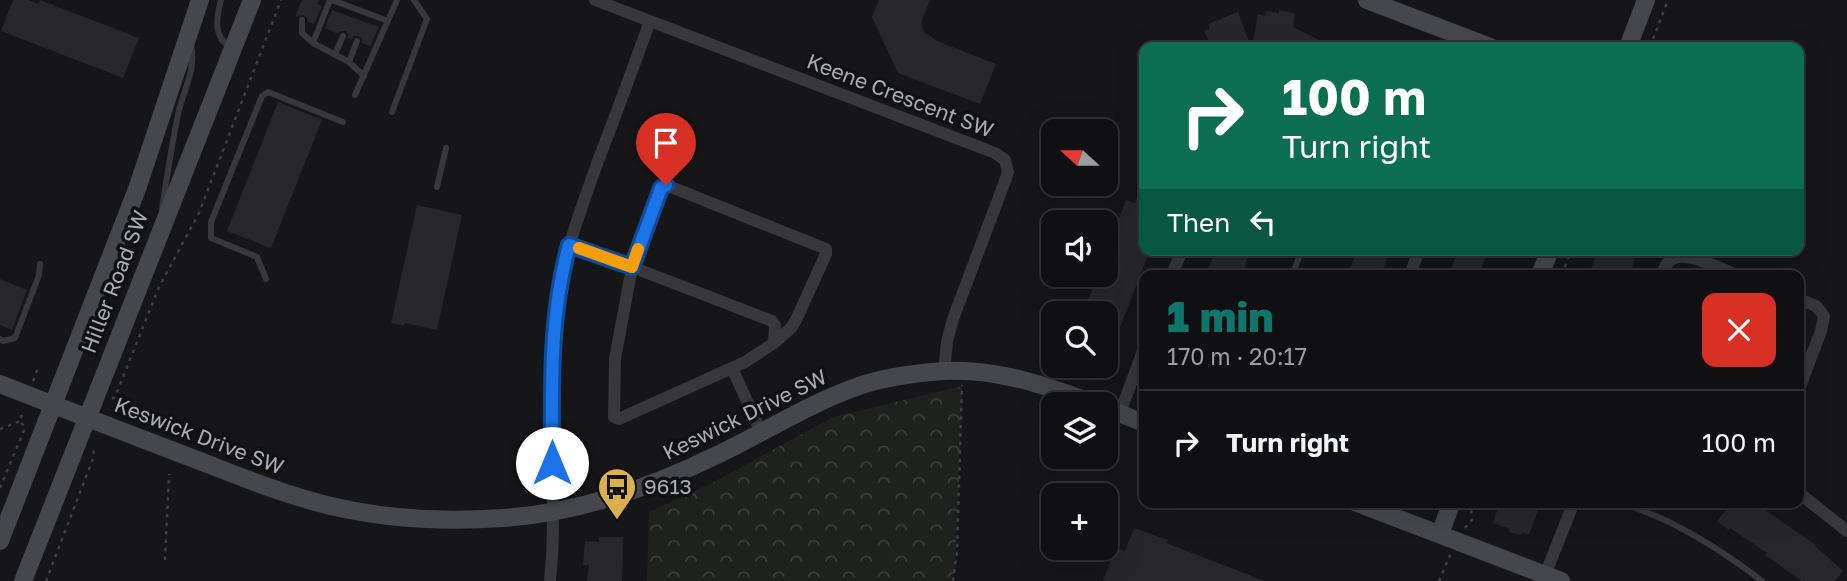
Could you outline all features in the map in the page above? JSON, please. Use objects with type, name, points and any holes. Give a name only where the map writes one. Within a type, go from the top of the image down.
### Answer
[{"type":"street","name":"Hiller Road SW","points":[[0,541],[137,189],[201,0]]},
{"type":"street","name":"Hiller Road SW","points":[[23,581],[251,0]]},
{"type":"street","name":"Keene Crescent SW","points":[[595,0],[995,153],[1005,160],[1008,172],[950,329],[944,371]]},
{"type":"street","points":[[1367,0],[1477,42]]},
{"type":"street","points":[[1630,42],[1646,0]]},
{"type":"street","points":[[550,581],[553,334],[559,285],[579,214],[650,21]]},
{"type":"street","points":[[666,185],[826,249],[796,320],[775,343],[745,362],[619,419],[614,417],[615,359],[632,267],[661,188],[666,185]]},
{"type":"street","points":[[569,245],[772,321],[775,325],[775,343]]},
{"type":"street","points":[[1664,270],[1672,258],[1681,256]]},
{"type":"street","points":[[1689,256],[1724,270]]},
{"type":"street","points":[[1804,301],[1816,306],[1824,316],[1804,376]]},
{"type":"street","points":[[1118,401],[1139,358]]},
{"type":"street","points":[[732,368],[761,432]]},
{"type":"street","name":"Keswick Drive SW","points":[[0,384],[277,490],[333,506],[381,515],[444,519],[504,518],[596,501],[669,477],[831,397],[888,379],[964,371],[1000,375],[1062,392]]},
{"type":"street","points":[[1118,413],[1139,421]]},
{"type":"street","points":[[1804,497],[1847,531]]},
{"type":"street","points":[[1371,508],[1550,579],[1572,508]]},
{"type":"street","points":[[1440,534],[1450,508]]},
{"type":"lane","points":[[221,0],[217,30],[224,44],[233,50]]},
{"type":"lane","points":[[313,43],[331,0],[354,8],[366,18],[388,21]]},
{"type":"lane","points":[[355,95],[397,0]]},
{"type":"lane","points":[[393,112],[427,19],[414,0]]},
{"type":"lane","points":[[350,16],[354,8]]},
{"type":"lane","points":[[302,20],[302,33],[313,43],[349,62],[364,76]]},
{"type":"lane","points":[[335,54],[343,36]]},
{"type":"lane","points":[[158,235],[179,112],[191,75],[193,56],[188,37]]},
{"type":"lane","points":[[349,62],[357,41]]},
{"type":"lane","points":[[266,279],[257,257],[211,238],[211,222],[262,96],[268,92],[343,122]]},
{"type":"lane","points":[[437,187],[446,148]]},
{"type":"lane","points":[[0,339],[3,341],[15,338],[39,275],[40,264]]},
{"type":"lane","points":[[1635,508],[1686,531],[1762,581]]},
{"type":"path","points":[[111,399],[115,397],[166,272],[199,213],[281,0]]},
{"type":"path","points":[[1652,42],[1668,0]]},
{"type":"path","points":[[0,488],[24,428],[20,421],[38,368]]},
{"type":"path","points":[[953,581],[957,552],[964,371]]},
{"type":"path","points":[[0,429],[20,421]]},
{"type":"path","points":[[46,581],[94,456],[93,447]]},
{"type":"path","points":[[165,560],[169,474]]},
{"type":"path","points":[[1469,522],[1472,520],[1473,508]]},
{"type":"path","points":[[1439,581],[1449,555]]},
{"type":"green space","points":[[962,386],[955,571],[951,581],[647,581],[649,512],[712,483],[833,417]]},
{"type":"building","points":[[13,0],[28,0],[39,4],[40,0],[139,38],[123,78],[1,31]]},
{"type":"building","points":[[302,0],[319,0],[317,4],[322,6],[314,24],[308,22],[304,15],[295,17]]},
{"type":"building","points":[[879,0],[930,0],[921,23],[924,32],[937,41],[996,64],[980,104],[898,73],[872,17]]},
{"type":"building","points":[[332,10],[379,27],[370,46],[362,43],[362,38],[358,36],[352,39],[348,38],[345,31],[338,34],[325,28]]},
{"type":"building","points":[[1279,10],[1295,13],[1293,27],[1323,42],[1253,42],[1258,14],[1265,16],[1266,11],[1279,13]]},
{"type":"building","points":[[1238,12],[1249,42],[1209,42],[1204,31],[1210,29],[1208,24]]},
{"type":"building","points":[[278,102],[322,120],[271,248],[227,231]]},
{"type":"building","points":[[1139,192],[1139,256],[1148,256],[1142,270],[1139,270],[1139,278],[1118,333],[1118,301],[1088,301],[1093,287],[1118,287],[1118,221],[1126,200],[1135,203]]},
{"type":"building","points":[[417,205],[462,215],[437,330],[405,323],[404,326],[391,323]]},
{"type":"building","points":[[1213,256],[1248,256],[1244,270],[1208,270]]},
{"type":"building","points":[[1355,256],[1388,256],[1383,270],[1350,270]]},
{"type":"building","points":[[1456,256],[1486,256],[1481,270],[1451,270]]},
{"type":"building","points":[[1596,256],[1635,257],[1631,270],[1591,270]]},
{"type":"building","points":[[0,279],[27,290],[12,330],[0,325]]},
{"type":"building","points":[[1498,508],[1539,508],[1529,535],[1509,532],[1510,529],[1493,523]]},
{"type":"building","points":[[1727,508],[1765,508],[1816,545],[1843,571],[1835,581],[1802,581],[1765,555],[1767,553],[1717,521]]},
{"type":"building","points":[[1134,528],[1265,581],[1103,581],[1111,560],[1118,560],[1118,549],[1125,551]]},
{"type":"building","points":[[599,537],[623,537],[622,581],[587,581],[589,565],[583,565],[585,541],[599,542]]},
{"type":"slow traffic","points":[[579,248],[632,267],[638,249]]},
{"type":"place","name":"9613","points":[[617,521]]},
{"type":"route","points":[[552,463],[553,334],[559,285],[569,245],[632,267],[661,188],[666,185]]}]
